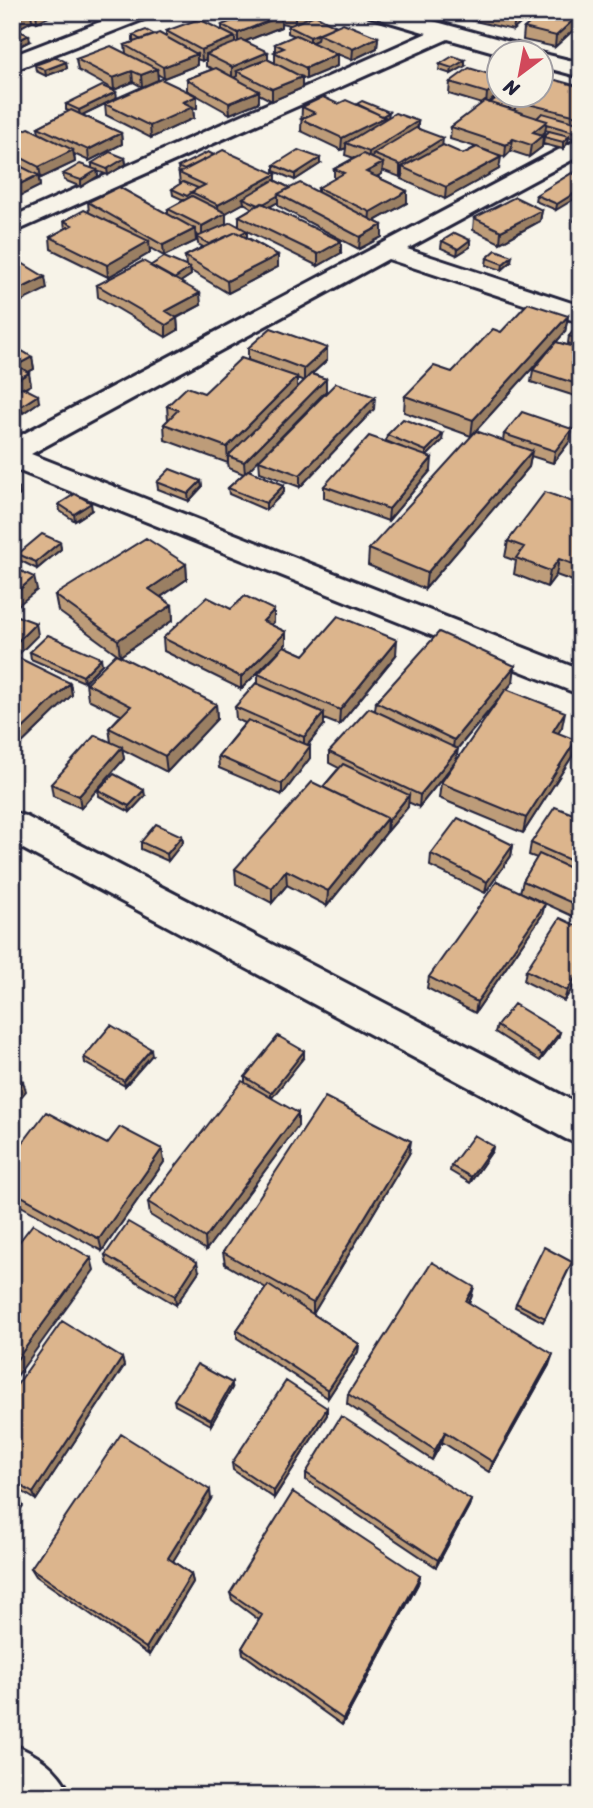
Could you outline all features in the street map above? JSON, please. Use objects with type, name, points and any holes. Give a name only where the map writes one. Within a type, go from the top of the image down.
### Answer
[{"type":"street","points":[[12,64],[145,12]]},
{"type":"street","points":[[376,12],[484,42]]},
{"type":"street","points":[[12,226],[448,31]]},
{"type":"street","points":[[554,63],[581,71]]},
{"type":"street","points":[[12,454],[581,145]]},
{"type":"street","points":[[385,250],[581,315]]},
{"type":"street","points":[[12,454],[581,683]]},
{"type":"street","points":[[12,827],[581,1126]]},
{"type":"street","points":[[12,1772],[43,1796]]},
{"type":"building","points":[[12,12],[27,12],[12,20]]},
{"type":"building","points":[[254,12],[274,12],[281,16],[238,33],[222,25]]},
{"type":"building","points":[[283,12],[300,12],[295,16]]},
{"type":"building","points":[[486,12],[522,12],[515,19]]},
{"type":"building","points":[[543,12],[581,13],[556,36],[524,28]]},
{"type":"building","points":[[315,15],[336,26],[310,37],[288,26]]},
{"type":"building","points":[[199,19],[235,37],[201,50],[166,31]]},
{"type":"building","points":[[343,23],[378,37],[353,49],[318,34]]},
{"type":"building","points":[[146,30],[155,35],[141,40],[133,35]]},
{"type":"building","points":[[19,31],[29,35],[17,41],[12,39],[12,34]]},
{"type":"building","points":[[159,33],[197,54],[163,67],[125,45]]},
{"type":"building","points":[[296,35],[337,54],[306,68],[274,52],[284,48],[275,44]]},
{"type":"building","points":[[242,40],[268,52],[232,67],[206,54]]},
{"type":"building","points":[[111,46],[157,69],[141,75],[132,71],[113,78],[76,59]]},
{"type":"building","points":[[453,56],[465,60],[452,68],[440,64]]},
{"type":"building","points":[[57,57],[66,62],[45,70],[35,65]]},
{"type":"building","points":[[267,59],[302,77],[272,89],[237,71]]},
{"type":"building","points":[[216,68],[259,91],[229,103],[187,79]]},
{"type":"building","points":[[469,68],[484,72],[484,92],[450,82]]},
{"type":"building","points":[[161,79],[197,96],[183,102],[193,107],[150,126],[105,104]]},
{"type":"building","points":[[554,80],[581,87],[581,117],[544,108],[554,108]]},
{"type":"building","points":[[102,86],[116,92],[79,110],[66,104]]},
{"type":"building","points":[[323,97],[338,104],[346,100],[385,117],[342,138],[301,119],[315,113],[302,107]]},
{"type":"building","points":[[362,101],[389,112],[382,116],[357,104]]},
{"type":"building","points":[[484,102],[484,108],[507,108],[547,121],[533,132],[543,135],[531,145],[513,139],[506,145],[451,127]]},
{"type":"building","points":[[71,110],[121,133],[88,150],[38,127]]},
{"type":"building","points":[[395,113],[418,121],[369,152],[346,143]]},
{"type":"building","points":[[542,113],[581,124],[581,130],[577,133],[546,124],[547,121],[537,118]]},
{"type":"building","points":[[12,127],[20,132],[12,135]]},
{"type":"building","points":[[29,128],[73,150],[39,167],[12,153],[12,135]]},
{"type":"building","points":[[416,128],[443,138],[400,165],[373,154]]},
{"type":"building","points":[[549,131],[569,136],[563,142],[544,137]]},
{"type":"building","points":[[443,145],[463,154],[477,147],[501,157],[446,187],[402,167]]},
{"type":"building","points":[[223,150],[276,174],[218,205],[191,192],[205,185],[179,173]]},
{"type":"building","points":[[298,150],[320,158],[295,174],[274,165]]},
{"type":"building","points":[[110,152],[125,158],[107,169],[92,163]]},
{"type":"building","points":[[208,152],[214,155],[184,170],[178,167]]},
{"type":"building","points":[[363,154],[383,163],[366,172],[407,191],[370,212],[318,188],[344,173],[334,169]]},
{"type":"building","points":[[12,162],[38,175],[12,188]]},
{"type":"building","points":[[80,164],[97,170],[81,180],[63,174]]},
{"type":"building","points":[[572,173],[581,177],[581,189],[557,204],[536,195]]},
{"type":"building","points":[[274,180],[290,188],[259,205],[243,198]]},
{"type":"building","points":[[183,182],[198,188],[187,196],[172,189]]},
{"type":"building","points":[[300,183],[382,225],[360,237],[278,194]]},
{"type":"building","points":[[119,187],[195,229],[163,245],[88,202]]},
{"type":"building","points":[[192,196],[226,213],[202,226],[168,209]]},
{"type":"building","points":[[515,197],[542,210],[501,231],[474,218]]},
{"type":"building","points":[[262,203],[341,241],[318,254],[239,216]]},
{"type":"building","points":[[84,210],[149,241],[107,265],[50,237],[72,225],[64,221]]},
{"type":"building","points":[[231,222],[247,231],[240,234],[236,232],[209,244],[197,237]]},
{"type":"building","points":[[236,232],[278,255],[227,281],[185,256]]},
{"type":"building","points":[[455,233],[470,240],[458,249],[442,241]]},
{"type":"building","points":[[496,250],[512,256],[503,264],[487,258]]},
{"type":"building","points":[[12,257],[45,277],[12,293]]},
{"type":"building","points":[[164,257],[190,268],[174,279],[150,266]]},
{"type":"building","points":[[143,261],[200,293],[166,311],[177,318],[166,325],[97,285]]},
{"type":"building","points":[[528,303],[568,316],[473,420],[405,396],[434,366],[452,372],[493,329],[501,332]]},
{"type":"building","points":[[271,328],[327,348],[304,369],[248,348]]},
{"type":"building","points":[[575,329],[581,331],[581,340],[569,336]]},
{"type":"building","points":[[556,342],[581,349],[581,379],[577,384],[533,370]]},
{"type":"building","points":[[12,345],[32,357],[17,365],[29,373],[12,382]]},
{"type":"building","points":[[241,358],[297,377],[227,447],[164,424],[178,410],[167,406],[187,387],[204,393]]},
{"type":"building","points":[[311,374],[326,379],[244,462],[228,456]]},
{"type":"building","points":[[336,383],[375,397],[300,475],[259,460]]},
{"type":"building","points":[[22,387],[38,395],[21,406],[12,401],[12,393]]},
{"type":"building","points":[[522,412],[572,429],[555,451],[504,434]]},
{"type":"building","points":[[403,419],[443,434],[426,451],[387,435]]},
{"type":"building","points":[[476,431],[532,451],[427,573],[369,549]]},
{"type":"building","points":[[369,436],[432,458],[389,509],[324,486]]},
{"type":"building","points":[[170,469],[201,481],[188,494],[157,482]]},
{"type":"building","points":[[248,470],[284,485],[266,503],[228,488]]},
{"type":"building","points":[[545,492],[581,505],[581,567],[559,559],[550,571],[516,558],[524,547],[508,541]]},
{"type":"building","points":[[75,494],[91,503],[74,514],[59,504]]},
{"type":"building","points":[[42,534],[60,542],[36,562],[18,554]]},
{"type":"building","points":[[146,538],[186,564],[149,589],[172,605],[118,640],[55,595]]},
{"type":"building","points":[[12,567],[34,577],[12,596]]},
{"type":"building","points":[[245,596],[274,610],[263,621],[286,632],[241,677],[163,638],[207,597],[231,609]]},
{"type":"building","points":[[581,602],[581,613],[574,611]]},
{"type":"building","points":[[12,614],[36,623],[12,647]]},
{"type":"building","points":[[338,616],[397,640],[340,710],[258,674],[284,646],[304,655]]},
{"type":"building","points":[[439,632],[515,666],[454,740],[376,702]]},
{"type":"building","points":[[48,635],[101,658],[83,676],[30,652]]},
{"type":"building","points":[[116,654],[216,704],[165,756],[109,728],[131,706],[86,683]]},
{"type":"building","points":[[17,657],[70,683],[14,737],[12,662]]},
{"type":"building","points":[[256,683],[324,713],[304,737],[235,707]]},
{"type":"building","points":[[506,689],[565,712],[553,731],[576,740],[526,818],[441,783]]},
{"type":"building","points":[[369,708],[458,749],[420,795],[329,752]]},
{"type":"building","points":[[248,720],[310,746],[282,784],[218,756]]},
{"type":"building","points":[[95,735],[122,747],[79,796],[51,784]]},
{"type":"building","points":[[343,764],[409,795],[388,821],[387,818],[323,787]]},
{"type":"building","points":[[114,774],[144,790],[129,806],[98,790]]},
{"type":"building","points":[[312,782],[387,818],[328,891],[286,870],[272,888],[235,869]]},
{"type":"building","points":[[555,807],[581,817],[581,865],[531,843]]},
{"type":"building","points":[[458,818],[513,845],[487,882],[431,854]]},
{"type":"building","points":[[156,824],[182,836],[167,854],[141,842]]},
{"type":"building","points":[[539,854],[581,873],[581,907],[523,881]]},
{"type":"building","points":[[497,881],[545,904],[477,1002],[429,977]]},
{"type":"building","points":[[560,918],[581,928],[581,968],[567,991],[526,970]]},
{"type":"building","points":[[514,1004],[560,1032],[542,1055],[497,1026]]},
{"type":"building","points":[[111,1025],[151,1049],[124,1081],[84,1057]]},
{"type":"building","points":[[278,1036],[304,1051],[271,1093],[245,1077]]},
{"type":"building","points":[[12,1075],[23,1081],[12,1094]]},
{"type":"building","points":[[242,1081],[298,1113],[205,1238],[148,1202]]},
{"type":"building","points":[[325,1097],[411,1141],[313,1303],[223,1252]]},
{"type":"building","points":[[46,1112],[107,1144],[120,1127],[162,1149],[99,1239],[12,1191],[12,1157]]},
{"type":"building","points":[[474,1135],[493,1146],[471,1177],[451,1166]]},
{"type":"building","points":[[128,1222],[197,1262],[175,1296],[105,1255]]},
{"type":"building","points":[[33,1224],[91,1258],[12,1366],[12,1251]]},
{"type":"building","points":[[544,1247],[572,1262],[545,1318],[516,1303]]},
{"type":"building","points":[[432,1262],[474,1287],[466,1301],[553,1354],[493,1462],[445,1432],[435,1450],[348,1394]]},
{"type":"building","points":[[268,1285],[359,1344],[328,1390],[237,1330]]},
{"type":"building","points":[[62,1321],[122,1358],[33,1493],[12,1480],[12,1392]]},
{"type":"building","points":[[197,1364],[232,1383],[211,1420],[174,1400]]},
{"type":"building","points":[[286,1381],[327,1408],[274,1491],[232,1463]]},
{"type":"building","points":[[341,1416],[471,1500],[438,1560],[306,1473]]},
{"type":"building","points":[[121,1434],[210,1490],[168,1558],[191,1574],[146,1648],[31,1568]]},
{"type":"building","points":[[293,1492],[420,1576],[343,1719],[242,1648],[262,1615],[230,1593]]},
{"type":"building","points":[[12,1497],[21,1502],[12,1515]]}]
